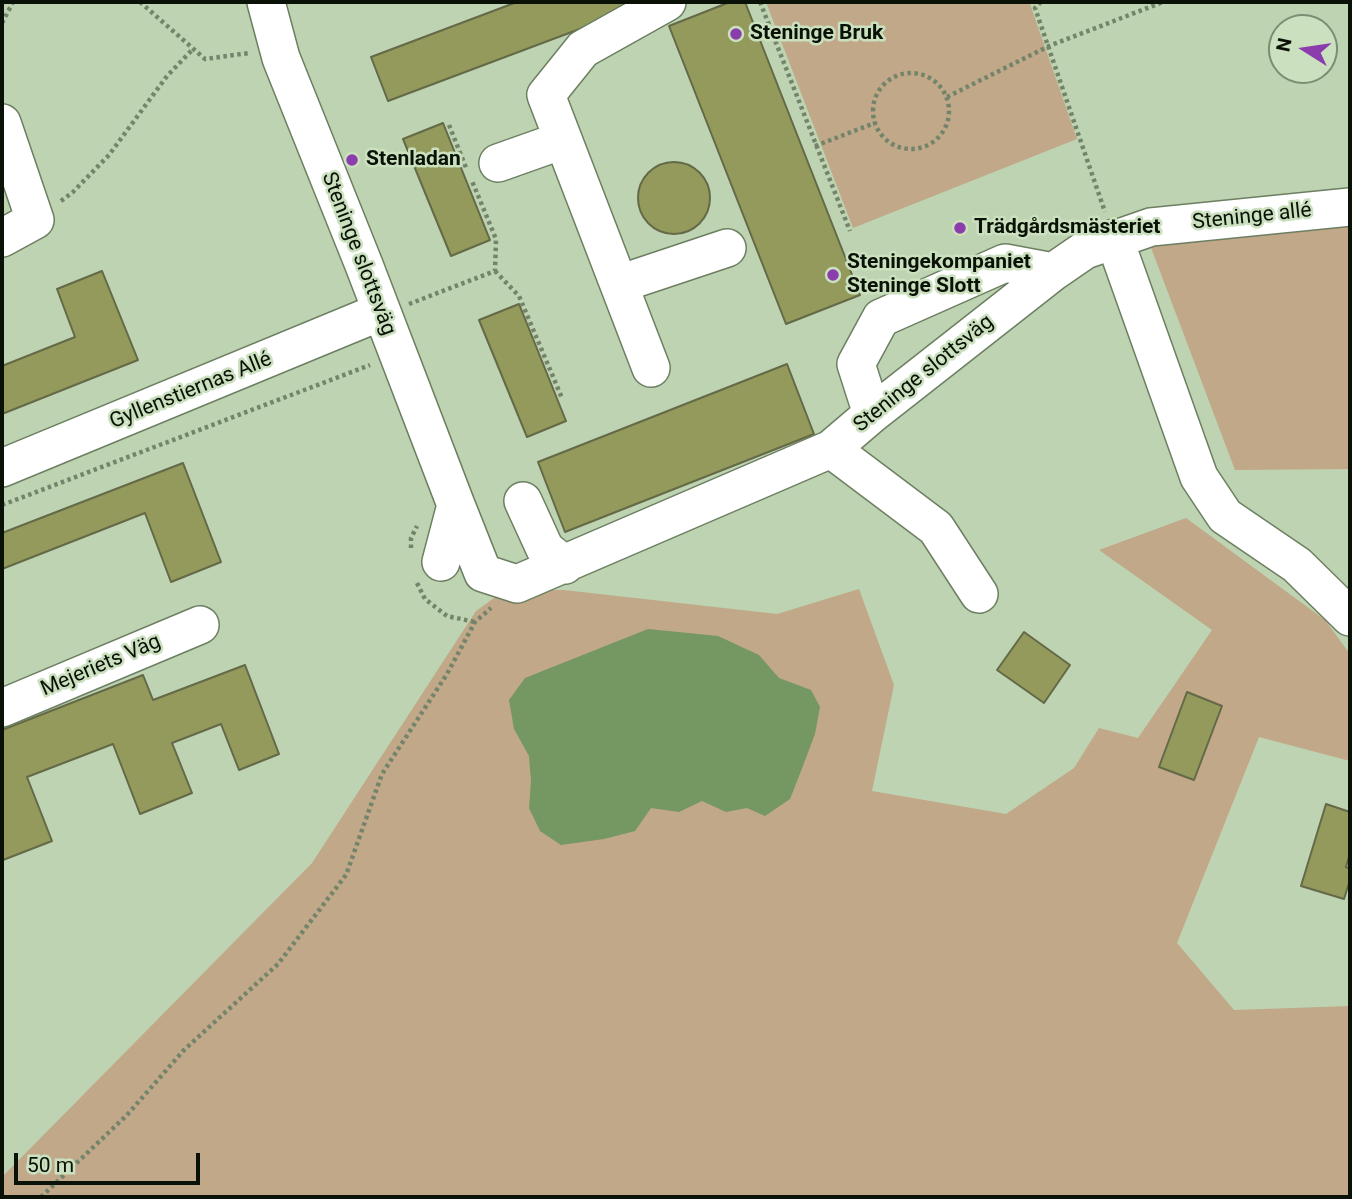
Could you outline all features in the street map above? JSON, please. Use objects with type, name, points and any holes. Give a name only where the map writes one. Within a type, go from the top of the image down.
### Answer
[{"type":"street","name":"Steninge slottsväg","points":[[266,2],[281,58],[393,309],[456,505],[483,573],[517,584],[831,450],[872,414],[1053,272],[1085,250],[1114,239]]},
{"type":"street","points":[[651,368],[546,95],[583,49],[667,2]]},
{"type":"street","points":[[2,124],[35,220],[2,238]]},
{"type":"street","points":[[498,163],[563,140]]},
{"type":"street","name":"Steninge allé","points":[[1114,239],[1151,227],[1350,207]]},
{"type":"street","points":[[1114,239],[1199,477],[1225,516],[1297,565],[1350,617]]},
{"type":"street","points":[[619,284],[727,248]]},
{"type":"street","points":[[872,414],[856,364],[881,318],[1005,263],[1053,272]]},
{"type":"street","name":"Gyllenstiernas Allé","points":[[2,468],[393,309]]},
{"type":"street","points":[[831,450],[936,528],[979,594]]},
{"type":"street","points":[[523,501],[545,549],[565,565]]},
{"type":"street","points":[[441,562],[456,505]]},
{"type":"street","name":"Mejeriets Väg","points":[[2,708],[200,625]]},
{"type":"path","points":[[2,23],[13,2]]},
{"type":"path","points":[[760,2],[850,231]]},
{"type":"path","points":[[1041,2],[1035,8],[1114,239]]},
{"type":"path","points":[[947,97],[1049,46],[1163,2]]},
{"type":"path","points":[[143,4],[205,59],[249,53]]},
{"type":"path","points":[[35,220],[74,192],[109,155],[167,76],[193,49]]},
{"type":"path","points":[[918,73],[930,77],[947,97],[949,121],[935,141],[925,147],[913,150],[900,148],[881,134],[875,123],[875,97],[892,77],[918,73]]},
{"type":"path","points":[[815,146],[875,123]]},
{"type":"path","points":[[449,125],[496,239],[495,271],[519,296],[562,398]]},
{"type":"path","points":[[393,309],[495,271]]},
{"type":"path","points":[[2,505],[377,363]]},
{"type":"path","points":[[41,1197],[127,1115],[184,1050],[278,964],[346,875],[382,774],[447,674],[475,622],[517,584]]},
{"type":"shaded area","points":[[766,2],[1032,2],[1030,4],[1077,139],[853,228]]},
{"type":"shaded area","points":[[1350,222],[1350,469],[1235,470],[1150,245]]},
{"type":"shaded area","points":[[1186,518],[1325,620],[1350,654],[1350,761],[1259,737],[1177,943],[1234,1010],[1350,1006],[1350,1197],[2,1197],[2,1177],[312,863],[476,611],[505,590],[564,590],[777,614],[859,589],[894,685],[872,791],[1006,814],[1074,768],[1099,728],[1138,738],[1212,630],[1099,550]]},
{"type":"shaded area","points":[[648,629],[718,636],[759,655],[779,678],[811,690],[820,707],[815,734],[790,799],[765,816],[747,808],[726,812],[702,801],[679,812],[651,808],[635,831],[561,845],[540,831],[529,808],[529,756],[514,729],[509,700],[525,678]]},
{"type":"building","points":[[517,2],[640,2],[641,6],[388,101],[371,57]]},
{"type":"building","points":[[730,2],[745,2],[860,295],[786,324],[669,26]]},
{"type":"building","points":[[443,123],[490,240],[451,256],[403,139]]},
{"type":"building","points":[[674,162],[694,168],[704,178],[710,198],[704,218],[694,228],[674,234],[654,228],[644,218],[638,198],[644,178],[654,168]]},
{"type":"building","points":[[102,271],[138,360],[2,414],[2,366],[75,337],[57,289]]},
{"type":"building","points":[[519,304],[566,421],[527,437],[479,320]]},
{"type":"building","points":[[787,364],[814,434],[565,532],[538,462]]},
{"type":"building","points":[[183,463],[221,562],[171,582],[145,513],[2,569],[2,533]]},
{"type":"building","points":[[1024,632],[1070,665],[1044,703],[997,670]]},
{"type":"building","points":[[245,665],[279,754],[239,770],[221,724],[172,743],[192,793],[140,814],[113,744],[27,777],[52,841],[3,860],[2,730],[143,675],[153,700]]},
{"type":"building","points":[[1187,692],[1222,706],[1194,780],[1159,767]]},
{"type":"building","points":[[1326,804],[1350,812],[1350,853],[1346,867],[1350,869],[1350,880],[1344,899],[1301,886]]},
{"type":"place","name":"Steninge Bruk","points":[[736,34]]},
{"type":"place","name":"Stenladan","points":[[352,160]]},
{"type":"place","name":"Trädgårdsmästeriet","points":[[960,228]]},
{"type":"place","name":"Steningekompaniet Steninge Slott","points":[[833,275]]}]
